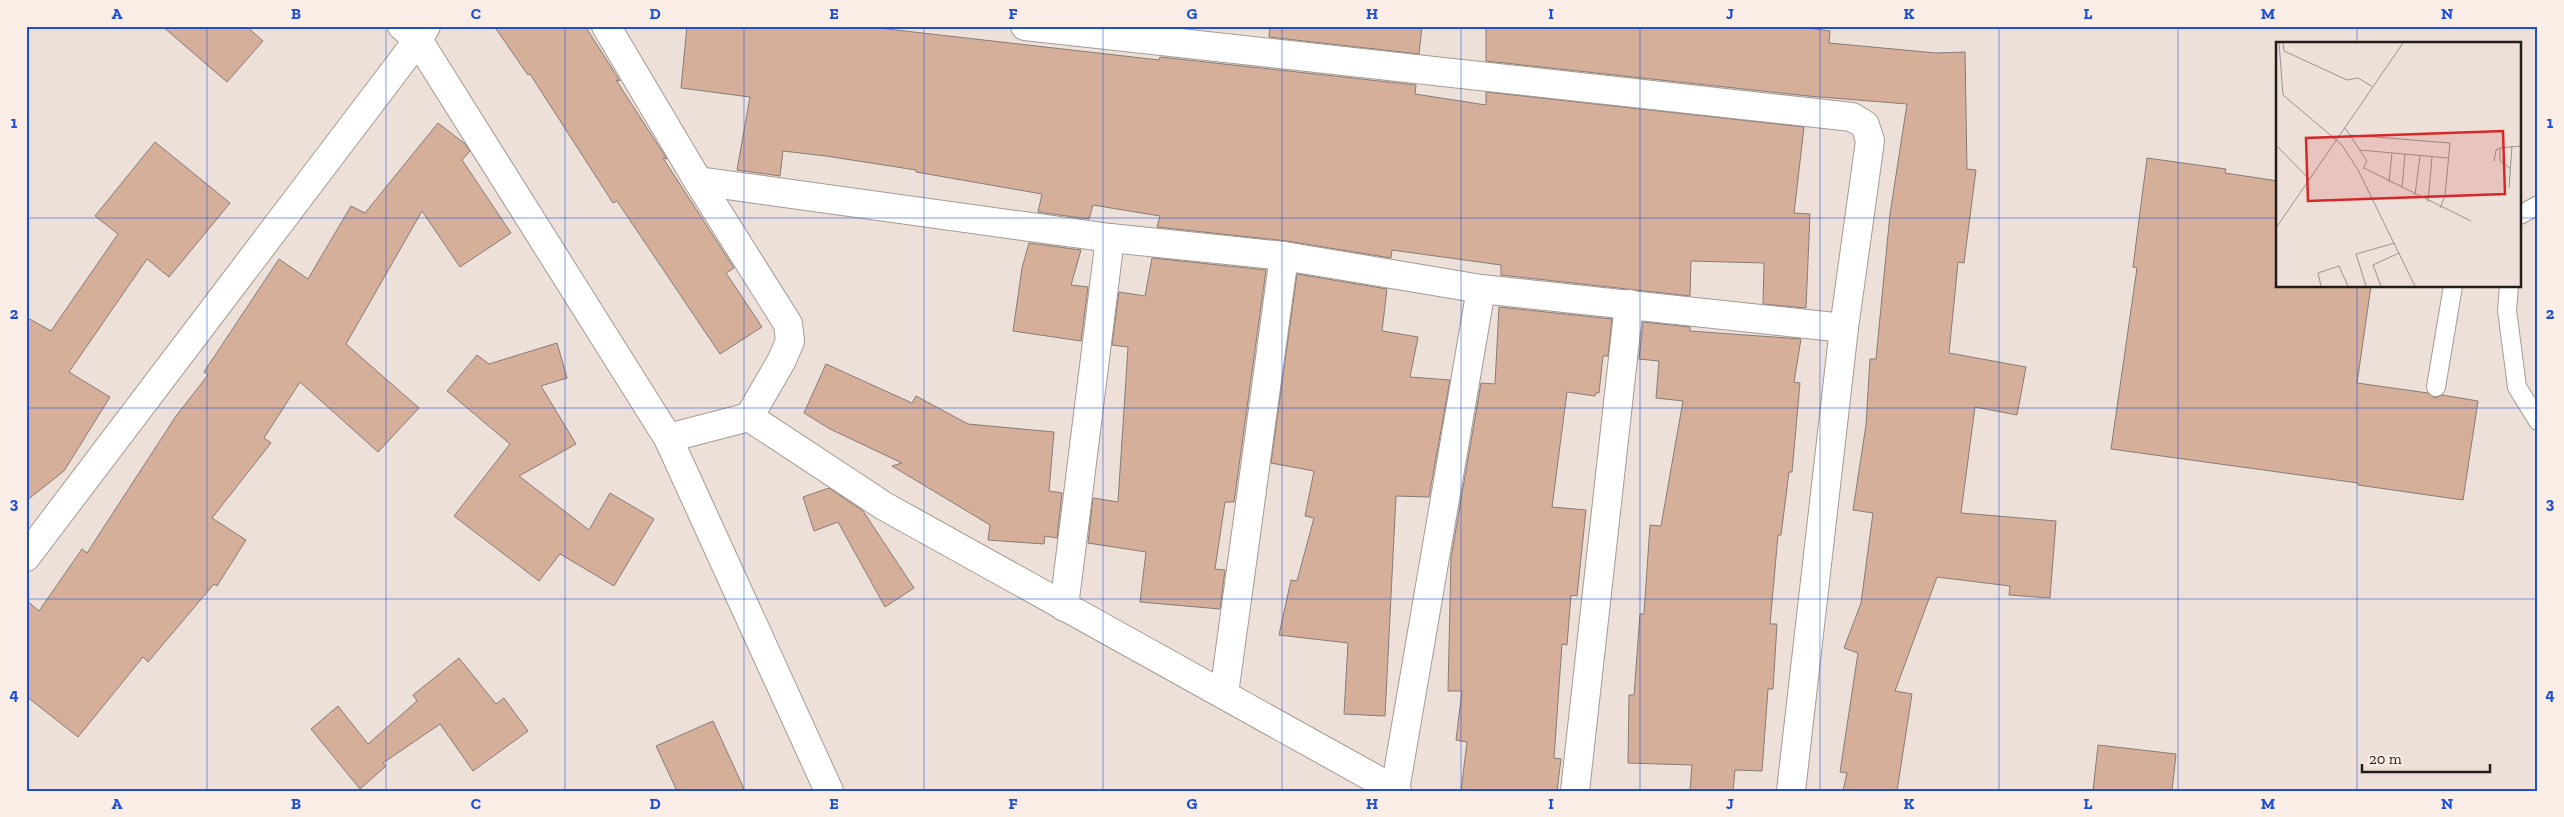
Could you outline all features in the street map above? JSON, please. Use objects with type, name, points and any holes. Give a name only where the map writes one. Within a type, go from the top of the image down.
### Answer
[{"type":"street","points":[[606,26],[698,181],[788,324],[790,341],[782,360],[749,417],[668,438]]},
{"type":"street","points":[[1025,26],[1852,117],[1866,125],[1870,141],[1844,328],[1791,791]]},
{"type":"street","points":[[30,544],[415,31],[668,438],[829,791]]},
{"type":"street","points":[[698,181],[1110,238],[1284,256],[1481,289],[1844,328]]},
{"type":"street","points":[[1064,607],[1110,238]]},
{"type":"street","points":[[1224,694],[1284,256]]},
{"type":"street","points":[[749,417],[884,506],[1396,790],[1481,289]]},
{"type":"street","points":[[1575,791],[1629,304]]},
{"type":"lane","points":[[2522,214],[2538,205]]},
{"type":"lane","points":[[2436,387],[2452,288]]},
{"type":"lane","points":[[2509,288],[2507,310],[2517,387],[2538,421]]},
{"type":"building","points":[[162,26],[246,26],[263,41],[227,82]]},
{"type":"building","points":[[494,26],[585,26],[620,81],[616,80],[667,159],[663,158],[734,268],[726,273],[762,327],[720,354],[617,201],[613,203],[530,74],[528,75]]},
{"type":"building","points":[[687,26],[861,26],[1159,60],[1160,57],[1416,85],[1415,94],[1486,105],[1486,92],[1804,127],[1794,213],[1810,214],[1806,308],[1763,304],[1764,263],[1691,261],[1690,296],[1501,275],[1501,265],[1392,250],[1391,258],[1287,241],[1157,227],[1160,216],[1093,205],[1089,219],[1038,212],[1042,194],[916,172],[916,170],[826,156],[783,151],[780,176],[737,170],[750,97],[681,88]]},
{"type":"building","points":[[1270,26],[1422,26],[1419,54],[1269,37]]},
{"type":"building","points":[[1486,26],[1792,26],[1830,31],[1829,43],[1936,53],[1965,52],[1967,169],[1976,170],[1964,263],[1958,262],[1949,353],[2026,367],[2017,415],[1975,407],[1961,513],[2056,521],[2050,598],[2009,595],[2010,586],[1937,577],[1895,691],[1912,694],[1897,791],[1843,791],[1847,773],[1840,772],[1858,653],[1844,648],[1861,603],[1873,513],[1853,510],[1866,425],[1870,359],[1876,359],[1890,214],[1907,104],[1808,96],[1486,61]]},
{"type":"building","points":[[438,123],[464,143],[470,151],[462,160],[511,233],[460,267],[422,211],[346,344],[419,408],[378,452],[300,382],[264,438],[271,443],[212,518],[246,540],[217,586],[214,584],[148,662],[143,657],[78,737],[26,696],[26,600],[39,611],[82,549],[87,553],[176,416],[208,375],[204,372],[279,259],[308,279],[351,206],[365,213]]},
{"type":"building","points":[[155,142],[230,203],[169,277],[147,259],[69,372],[110,397],[64,471],[26,501],[26,317],[51,331],[118,234],[95,216]]},
{"type":"building","points":[[2147,158],[2226,169],[2225,173],[2276,181],[2276,288],[2371,288],[2357,383],[2428,393],[2435,398],[2442,395],[2478,401],[2463,500],[2358,485],[2358,483],[2111,449],[2137,268],[2133,267]]},
{"type":"building","points":[[1029,243],[1081,250],[1071,285],[1088,287],[1081,341],[1013,331],[1022,268]]},
{"type":"building","points":[[1152,258],[1266,270],[1234,502],[1225,502],[1215,569],[1225,570],[1220,609],[1140,602],[1146,552],[1088,543],[1093,498],[1118,502],[1128,347],[1112,345],[1119,292],[1145,296]]},
{"type":"building","points":[[1297,274],[1387,289],[1382,331],[1418,337],[1410,377],[1450,380],[1429,497],[1396,496],[1385,716],[1344,714],[1348,643],[1279,635],[1291,580],[1297,581],[1314,518],[1305,516],[1314,471],[1271,463]]},
{"type":"building","points":[[1499,307],[1612,319],[1608,356],[1603,356],[1599,393],[1596,393],[1595,396],[1567,392],[1552,507],[1586,510],[1577,596],[1571,595],[1567,645],[1562,644],[1554,758],[1561,759],[1557,791],[1461,791],[1467,742],[1456,740],[1462,691],[1448,691],[1451,558],[1481,383],[1495,384]]},
{"type":"building","points":[[1643,322],[1690,327],[1690,331],[1801,339],[1794,382],[1800,383],[1792,472],[1789,472],[1781,535],[1778,535],[1770,624],[1777,624],[1773,689],[1768,689],[1762,771],[1735,770],[1733,791],[1690,791],[1692,765],[1628,763],[1629,695],[1634,695],[1640,614],[1644,614],[1650,525],[1661,526],[1683,401],[1656,398],[1659,361],[1639,359]]},
{"type":"building","points":[[557,343],[567,378],[541,386],[576,444],[519,476],[589,530],[610,493],[654,519],[614,586],[560,554],[539,581],[454,516],[510,444],[447,391],[477,355],[489,364]]},
{"type":"building","points":[[826,364],[912,403],[916,396],[968,424],[1054,432],[1049,491],[1062,493],[1057,538],[1045,536],[1044,544],[988,540],[990,525],[892,466],[902,463],[830,429],[804,413]]},
{"type":"building","points":[[829,488],[863,511],[914,588],[885,607],[838,522],[814,531],[803,497]]},
{"type":"building","points":[[459,658],[496,704],[504,698],[528,731],[473,771],[440,724],[383,763],[386,766],[360,789],[311,729],[338,706],[368,744],[417,701],[413,695]]},
{"type":"building","points":[[713,721],[745,791],[677,791],[656,746]]},
{"type":"building","points":[[2098,745],[2176,754],[2172,791],[2093,791]]}]
